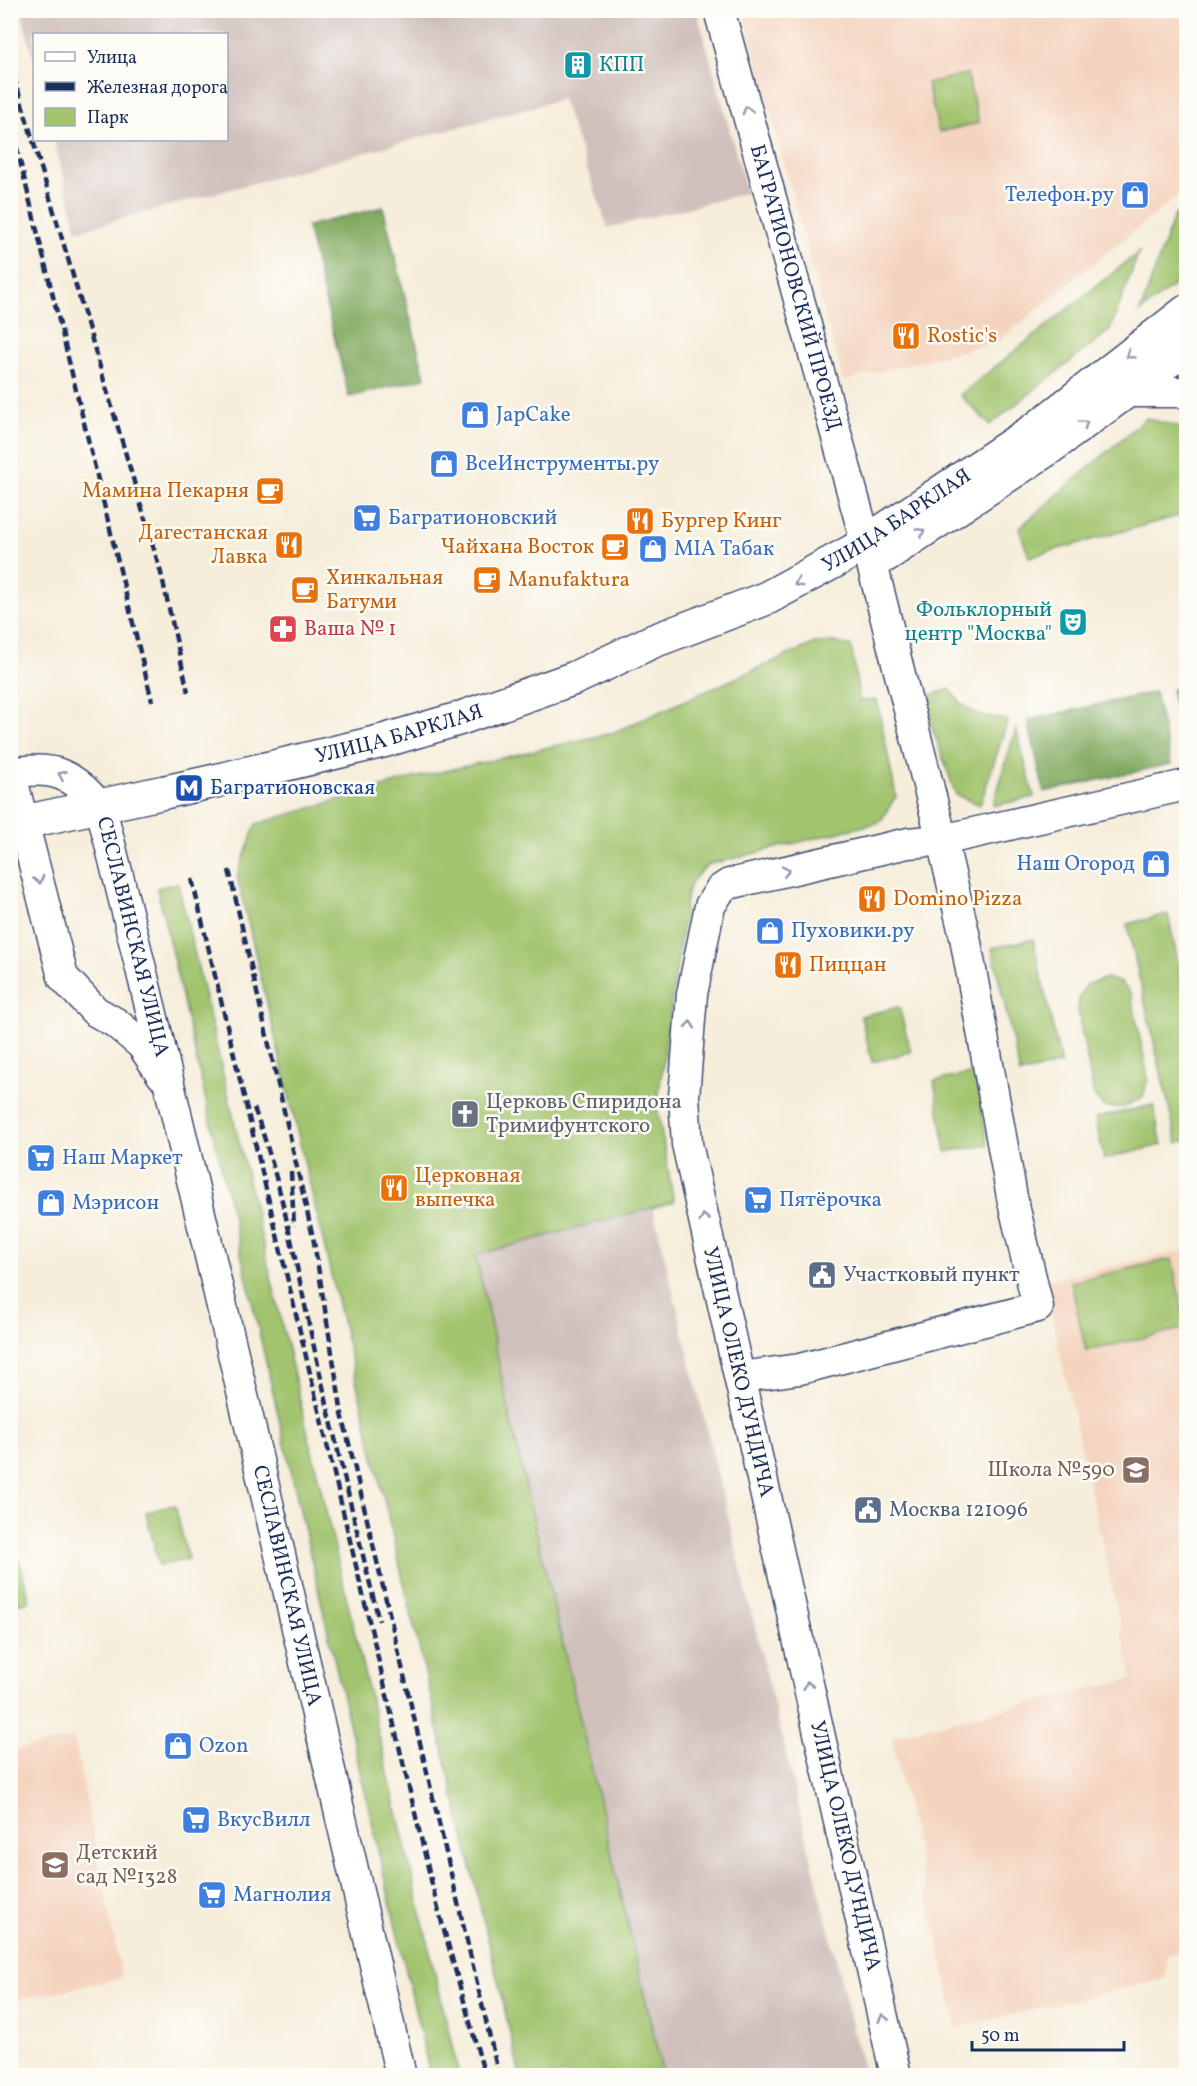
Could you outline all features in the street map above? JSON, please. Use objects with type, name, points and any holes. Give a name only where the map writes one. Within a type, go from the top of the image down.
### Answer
[{"type":"main road","name":"УЛИЦА БАРКЛАЯ","points":[[17,824],[101,808],[394,738],[458,719],[575,678],[657,662],[744,631],[816,598],[869,553],[1186,312]]},
{"type":"main road","name":"УЛИЦА БАРКЛАЯ","points":[[869,553],[1128,392],[1186,348]]},
{"type":"street","name":"БАГРАТИОНОВСКИЙ ПРОЕЗД","points":[[719,10],[869,553]]},
{"type":"street","points":[[1128,392],[1186,392]]},
{"type":"street","points":[[740,1377],[800,1369],[1038,1307],[1012,1197],[965,937],[869,553]]},
{"type":"street","name":"СЕСЛАВИНСКАЯ УЛИЦА","points":[[174,1096],[142,1045],[116,1023],[95,1011],[71,989],[63,977],[17,824],[11,772],[46,769],[66,775],[85,789],[101,808],[174,1096],[243,1405],[401,2076]]},
{"type":"street","name":"УЛИЦА ОЛЕКО ДУНДИЧА","points":[[896,2076],[687,1143],[684,1106],[692,994],[710,906],[720,891],[729,884],[908,843],[942,840],[1186,785]]},
{"type":"shaded area","points":[[21,11],[697,11],[747,193],[608,228],[562,99],[77,231],[54,141],[228,141],[228,33],[33,33],[33,58]]},
{"type":"shaded area","points":[[743,11],[1186,11],[1186,189],[997,342],[843,381]]},
{"type":"shaded area","points":[[653,1209],[864,2074],[663,2075],[513,1431],[476,1255]]},
{"type":"shaded area","points":[[1186,1250],[1186,1950],[1167,1955],[1166,1978],[957,2028],[891,1736],[1132,1679],[1044,1281]]},
{"type":"shaded area","name":"Детский сад №1328","points":[[74,1738],[122,1978],[11,2001],[11,1751]]},
{"type":"green space","points":[[967,74],[979,123],[939,132],[927,83]]},
{"type":"green space","points":[[1186,206],[1186,276],[1140,312],[1174,216]]},
{"type":"green space","points":[[383,207],[425,378],[349,397],[307,226]]},
{"type":"green space","points":[[1139,252],[1110,330],[990,425],[960,395]]},
{"type":"green space","points":[[1146,418],[1182,428],[1186,446],[1186,514],[1029,557],[1019,528]]},
{"type":"green space","points":[[833,642],[851,646],[860,701],[877,700],[896,796],[880,822],[707,865],[692,881],[687,893],[657,1107],[674,1202],[476,1255],[513,1431],[663,2075],[520,2075],[237,876],[256,824],[413,778],[612,733],[815,643]]},
{"type":"green space","points":[[1186,686],[1186,759],[1171,690]]},
{"type":"green space","points":[[950,689],[962,704],[974,713],[1008,720],[980,805],[956,795],[922,698]]},
{"type":"green space","points":[[1155,692],[1171,764],[1044,792],[1028,720]]},
{"type":"green space","points":[[1016,728],[1034,797],[993,806]]},
{"type":"green space","points":[[178,883],[459,2075],[430,2075],[157,888]]},
{"type":"green space","points":[[1168,914],[1186,1001],[1186,1140],[1177,1143],[1127,924]]},
{"type":"green space","points":[[1033,939],[1061,1064],[1020,1074],[992,948]]},
{"type":"green space","points":[[1106,978],[1122,983],[1131,994],[1148,1078],[1143,1097],[1124,1107],[1104,1107],[1094,1096],[1078,1012],[1079,998],[1086,985]]},
{"type":"green space","points":[[899,1007],[911,1052],[872,1062],[861,1016]]},
{"type":"green space","points":[[975,1073],[988,1145],[946,1152],[934,1081]]},
{"type":"green space","points":[[1153,1105],[1162,1145],[1104,1159],[1095,1118]]},
{"type":"green space","points":[[1172,1259],[1186,1328],[1086,1351],[1071,1282]]},
{"type":"green space","points":[[175,1505],[188,1559],[159,1566],[146,1512]]},
{"type":"green space","points":[[19,1559],[30,1601],[11,1605],[11,1561]]},
{"type":"railway","points":[[10,63],[33,141]]},
{"type":"railway","points":[[10,120],[152,701]]},
{"type":"railway","points":[[33,141],[161,573],[188,692]]},
{"type":"railway","points":[[229,870],[314,1242],[342,1414],[499,2076]]},
{"type":"railway","points":[[192,879],[437,1905],[485,2076]]},
{"type":"railway","points":[[254,1108],[280,1193],[328,1409],[379,1621]]},
{"type":"railway","points":[[291,1172],[294,1226]]},
{"type":"place","name":"КПП","points":[[578,65]]},
{"type":"place","name":"Телефон.ру","points":[[1135,195]]},
{"type":"place","name":"Rostic's","points":[[906,336]]},
{"type":"place","name":"JapCake","points":[[475,415]]},
{"type":"place","name":"ВсеИнструменты.ру","points":[[444,464]]},
{"type":"place","name":"Мамина Пекарня","points":[[270,491]]},
{"type":"place","name":"Багратионовский","points":[[367,518]]},
{"type":"place","name":"Бургер Кинг","points":[[640,521]]},
{"type":"place","name":"Дагестанская Лавка","points":[[289,545]]},
{"type":"place","name":"Чайхана Восток","points":[[615,547]]},
{"type":"place","name":"MIA Табак","points":[[653,549]]},
{"type":"place","name":"Manufaktura","points":[[487,580]]},
{"type":"place","name":"Хинкальная Батуми","points":[[305,590]]},
{"type":"place","name":"Фольклорный центр \"Москва\"","points":[[1073,622]]},
{"type":"place","name":"Ваша № 1","points":[[283,629]]},
{"type":"place","name":"Багратионовская","points":[[189,788]]},
{"type":"place","name":"Наш Огород","points":[[1156,864]]},
{"type":"place","name":"Domino Pizza","points":[[872,899]]},
{"type":"place","name":"Пуховики.ру","points":[[770,931]]},
{"type":"place","name":"Пиццан","points":[[788,965]]},
{"type":"place","name":"Церковь Спиридона Тримифунтского","points":[[465,1114]]},
{"type":"place","name":"Наш Маркет","points":[[41,1158]]},
{"type":"place","name":"Церковная выпечка","points":[[394,1188]]},
{"type":"place","name":"Пятёрочка","points":[[758,1200]]},
{"type":"place","name":"Мэрисон","points":[[51,1203]]},
{"type":"place","name":"Участковый пункт","points":[[822,1275]]},
{"type":"place","name":"Школа №590","points":[[1136,1470]]},
{"type":"place","name":"Москва 121096","points":[[868,1510]]},
{"type":"place","name":"Ozon","points":[[178,1746]]},
{"type":"place","name":"ВкусВилл","points":[[196,1820]]},
{"type":"place","name":"Детский сад №1328","points":[[55,1865]]},
{"type":"place","name":"Магнолия","points":[[212,1895]]}]
